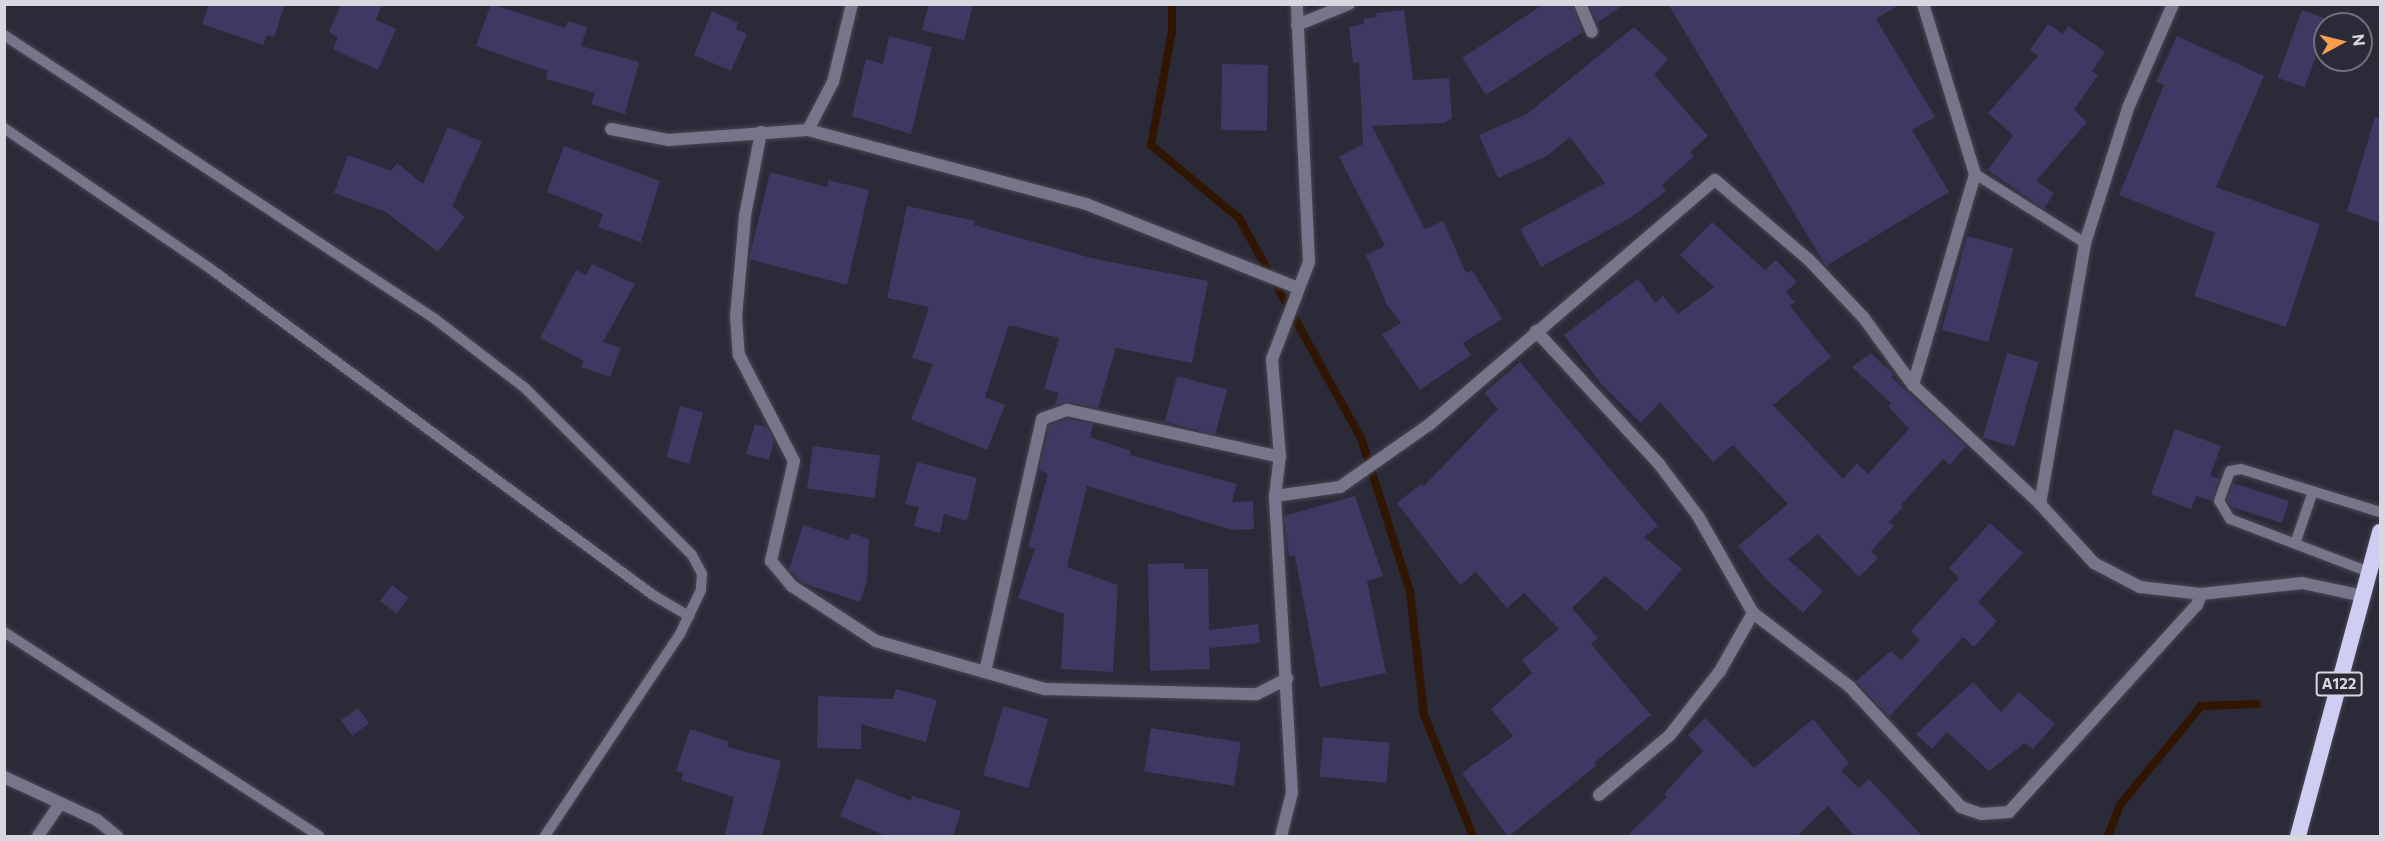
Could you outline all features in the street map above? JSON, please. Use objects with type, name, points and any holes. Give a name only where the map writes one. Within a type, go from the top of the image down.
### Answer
[{"type":"highway","name":"A122","points":[[2298,837],[2380,532]]},
{"type":"street","points":[[808,130],[833,82],[852,4]]},
{"type":"street","points":[[1281,837],[1292,793],[1275,495],[1280,457],[1272,358],[1309,262],[1297,4]]},
{"type":"street","points":[[1297,25],[1349,4]]},
{"type":"street","points":[[1580,4],[1592,32]]},
{"type":"street","points":[[1913,385],[1975,174],[1923,4]]},
{"type":"street","points":[[2040,504],[2085,243],[2128,108],[2173,4]]},
{"type":"street","points":[[611,129],[668,140],[808,130],[1086,204],[1298,288]]},
{"type":"street","points":[[761,132],[745,216],[736,316],[739,355],[794,461],[771,561],[792,586],[876,641],[1045,689],[1095,692],[1257,694],[1287,679]]},
{"type":"street","points":[[1275,495],[1340,487],[1430,424],[1715,180],[1809,260],[1863,317],[1913,385],[2040,504],[2094,563],[2140,587],[2201,594],[2302,583],[2363,596]]},
{"type":"street","points":[[1536,331],[1659,464],[1698,516],[1753,613],[1850,687],[1961,807],[1981,814],[2009,812],[2197,605],[2201,594]]},
{"type":"street","points":[[985,672],[1042,419],[1067,410],[1280,457]]},
{"type":"street","points":[[1599,795],[1670,735],[1720,671],[1753,613]]},
{"type":"street","points":[[4,777],[59,805],[97,820],[117,837]]},
{"type":"street","points":[[38,837],[59,805]]},
{"type":"lane","points":[[4,35],[435,319],[525,388],[692,555],[702,574],[701,590],[689,616],[545,837]]},
{"type":"lane","points":[[4,128],[208,267],[652,596],[689,616]]},
{"type":"lane","points":[[1975,174],[2085,243]]},
{"type":"lane","points":[[2369,572],[2230,519],[2219,501],[2230,471],[2241,468],[2380,512]]},
{"type":"lane","points":[[2295,544],[2313,491]]},
{"type":"lane","points":[[4,632],[319,837]]},
{"type":"building","points":[[209,4],[285,4],[274,37],[267,35],[263,45],[202,24]]},
{"type":"building","points":[[341,4],[382,4],[376,20],[396,29],[378,70],[333,49],[338,37],[329,32]]},
{"type":"building","points":[[491,4],[565,28],[568,21],[587,27],[581,46],[639,62],[625,114],[591,104],[595,93],[546,79],[548,71],[476,46]]},
{"type":"building","points":[[929,4],[973,4],[964,40],[922,30]]},
{"type":"building","points":[[1544,4],[1572,4],[1583,32],[1486,95],[1462,58]]},
{"type":"building","points":[[1589,4],[1625,4],[1597,23]]},
{"type":"building","points":[[1668,4],[1900,4],[1876,19],[1935,117],[1912,130],[1949,192],[1826,266]]},
{"type":"building","points":[[1404,10],[1413,80],[1449,78],[1452,118],[1444,123],[1372,126],[1425,229],[1443,221],[1466,273],[1472,270],[1502,319],[1463,343],[1471,355],[1420,390],[1382,335],[1401,323],[1387,305],[1366,255],[1385,246],[1339,157],[1363,144],[1359,62],[1353,63],[1349,27],[1364,24],[1363,19],[1377,17],[1376,13]]},
{"type":"building","points":[[2302,10],[2313,14],[2313,65],[2305,88],[2277,78]]},
{"type":"building","points":[[712,11],[738,23],[736,29],[747,34],[731,71],[694,55]]},
{"type":"building","points":[[2048,24],[2063,34],[2068,26],[2105,52],[2092,71],[2098,75],[2074,110],[2087,122],[2036,181],[2054,193],[2044,209],[1988,170],[2013,135],[1988,113],[2038,56],[2030,50]]},
{"type":"building","points":[[1634,27],[1668,59],[1654,75],[1708,136],[1690,152],[1694,156],[1662,185],[1666,191],[1630,218],[1541,267],[1520,229],[1605,183],[1570,137],[1547,156],[1498,178],[1479,135],[1527,114]]},
{"type":"building","points":[[889,36],[932,47],[911,134],[852,116],[866,59],[883,64]]},
{"type":"building","points":[[2177,36],[2264,76],[2216,187],[2320,224],[2286,327],[2194,296],[2215,233],[2119,195],[2164,85],[2156,82]]},
{"type":"building","points":[[1222,64],[1268,65],[1267,131],[1221,130]]},
{"type":"building","points":[[2375,117],[2380,118],[2380,223],[2347,211]]},
{"type":"building","points":[[448,127],[482,142],[452,206],[465,217],[438,252],[386,212],[334,193],[348,155],[391,171],[397,163],[423,184]]},
{"type":"building","points":[[564,146],[660,181],[641,242],[598,227],[603,214],[547,192]]},
{"type":"building","points":[[770,172],[827,187],[828,180],[869,190],[847,285],[749,259]]},
{"type":"building","points":[[907,206],[975,221],[974,225],[1091,258],[1208,281],[1192,363],[1116,348],[1098,408],[1068,402],[1055,405],[1059,393],[1044,389],[1059,338],[1009,325],[985,397],[1005,405],[987,450],[911,419],[933,364],[912,358],[929,307],[887,298]]},
{"type":"building","points":[[1712,222],[1765,270],[1776,260],[1797,282],[1786,292],[1795,302],[1790,306],[1831,357],[1773,405],[1843,479],[1857,463],[1868,474],[1909,429],[1888,406],[1891,403],[1852,367],[1871,353],[1894,375],[1891,377],[1966,446],[1950,465],[1943,459],[1901,505],[1903,507],[1889,522],[1894,526],[1871,551],[1878,558],[1859,577],[1818,534],[1788,559],[1823,591],[1803,613],[1767,580],[1738,546],[1788,504],[1733,445],[1713,462],[1660,402],[1641,423],[1602,385],[1564,335],[1638,279],[1655,303],[1663,296],[1678,314],[1714,287],[1680,255]]},
{"type":"building","points":[[1967,236],[2013,248],[1988,342],[1942,330]]},
{"type":"building","points":[[592,264],[635,284],[603,342],[621,348],[610,377],[581,367],[584,361],[540,338],[576,270],[586,275]]},
{"type":"building","points":[[2007,353],[2039,362],[2014,447],[1983,438]]},
{"type":"building","points":[[1520,362],[1658,526],[1644,537],[1682,569],[1647,611],[1605,576],[1572,608],[1598,638],[1591,644],[1651,715],[1594,763],[1596,766],[1508,837],[1462,773],[1513,736],[1491,709],[1532,673],[1522,660],[1559,629],[1524,593],[1507,608],[1476,572],[1460,585],[1397,503],[1421,484],[1423,487],[1498,409],[1484,393]]},
{"type":"building","points":[[1177,376],[1227,389],[1215,435],[1165,421]]},
{"type":"building","points":[[680,406],[703,412],[689,463],[666,457]]},
{"type":"building","points":[[1068,419],[1093,424],[1090,437],[1131,451],[1130,455],[1237,484],[1232,502],[1253,501],[1254,529],[1232,530],[1087,486],[1067,567],[1118,585],[1113,672],[1061,669],[1064,614],[1018,598],[1035,548],[1028,547],[1048,474],[1039,470],[1049,425]]},
{"type":"building","points":[[755,424],[767,427],[774,441],[769,460],[746,454]]},
{"type":"building","points":[[2175,429],[2221,446],[2210,476],[2219,479],[2212,501],[2196,496],[2191,509],[2151,494]]},
{"type":"building","points":[[813,446],[880,455],[874,498],[807,489]]},
{"type":"building","points":[[917,462],[977,478],[967,521],[944,514],[940,533],[914,526],[919,507],[905,504]]},
{"type":"building","points":[[2233,483],[2289,501],[2282,523],[2232,507],[2227,500]]},
{"type":"building","points":[[1355,496],[1383,576],[1367,581],[1386,673],[1320,687],[1295,556],[1289,556],[1284,516]]},
{"type":"building","points":[[1990,523],[2023,553],[1978,602],[1997,621],[1974,647],[1963,637],[1889,717],[1856,681],[1891,651],[1901,660],[1920,640],[1911,631],[1959,578],[1949,568]]},
{"type":"building","points":[[803,525],[848,540],[851,533],[869,539],[867,581],[860,602],[803,583],[789,569]]},
{"type":"building","points":[[1184,563],[1185,569],[1208,569],[1209,630],[1258,624],[1260,643],[1209,648],[1210,669],[1150,671],[1148,564]]},
{"type":"building","points":[[392,585],[409,598],[397,614],[380,601]]},
{"type":"building","points":[[1973,682],[2001,712],[2019,692],[2055,724],[2033,749],[2025,743],[1989,771],[1947,732],[1932,749],[1916,734]]},
{"type":"building","points":[[896,689],[937,700],[926,742],[861,724],[861,749],[817,748],[818,696],[893,699]]},
{"type":"building","points":[[1003,706],[1048,719],[1028,788],[983,775]]},
{"type":"building","points":[[358,708],[369,723],[352,736],[341,720]]},
{"type":"building","points":[[1705,718],[1754,768],[1813,719],[1849,763],[1841,771],[1859,788],[1869,779],[1923,837],[1855,837],[1828,806],[1796,837],[1626,837],[1667,797],[1664,794],[1703,751],[1688,735]]},
{"type":"building","points":[[1151,728],[1241,742],[1234,786],[1144,771]]},
{"type":"building","points":[[690,729],[729,742],[727,747],[781,761],[762,837],[724,837],[734,797],[681,780],[683,773],[676,771]]},
{"type":"building","points":[[1323,737],[1390,743],[1386,783],[1320,777]]},
{"type":"building","points":[[856,778],[911,801],[912,796],[961,811],[953,837],[888,837],[840,816]]},
{"type":"waterway","points":[[1172,4],[1172,31],[1151,145],[1239,218],[1361,438],[1410,592],[1424,715],[1473,836]]},
{"type":"waterway","points":[[2108,836],[2120,805],[2201,706],[2257,704]]}]
